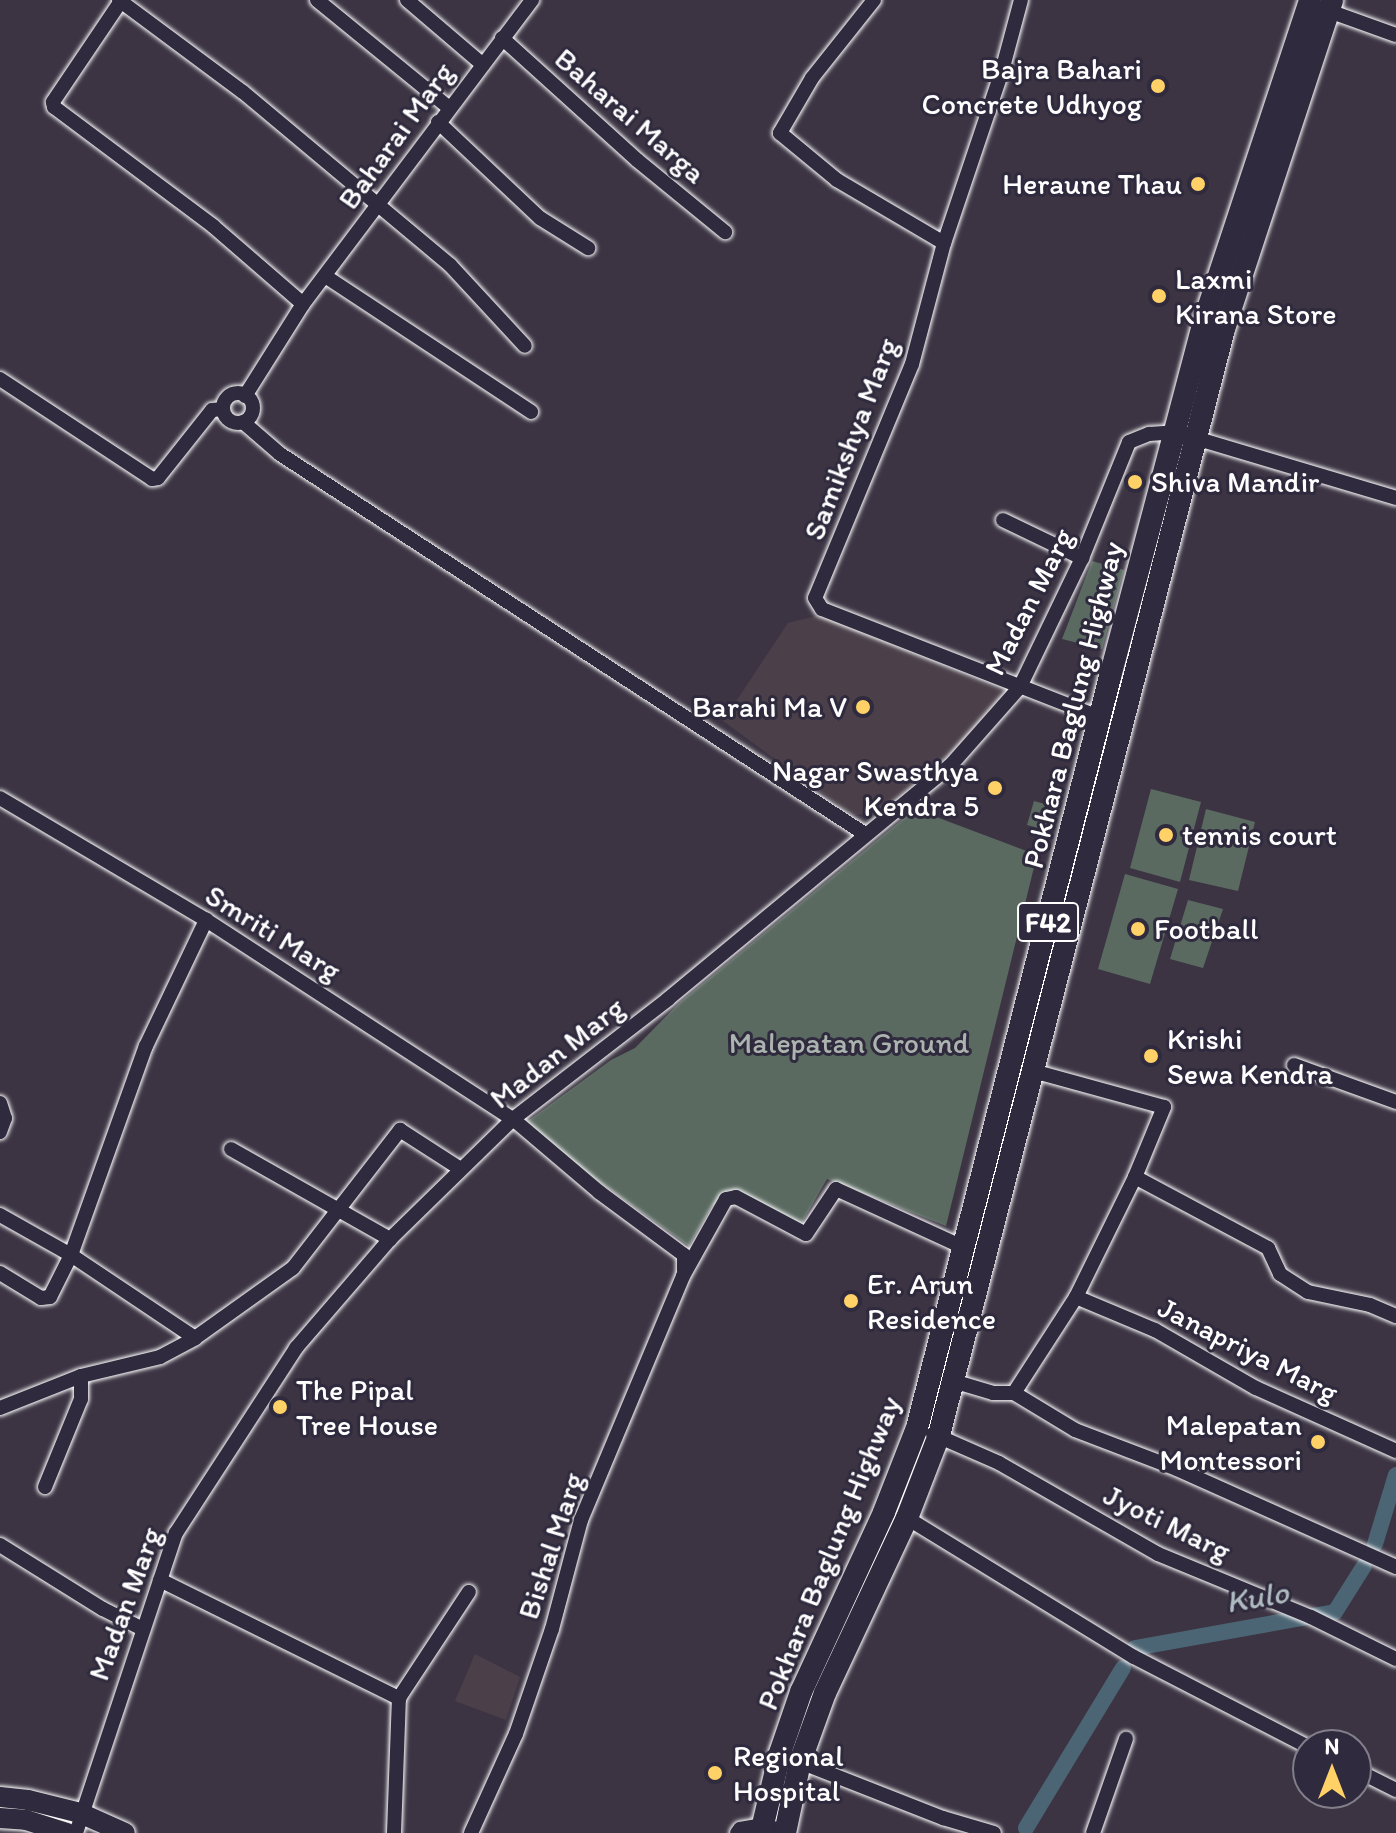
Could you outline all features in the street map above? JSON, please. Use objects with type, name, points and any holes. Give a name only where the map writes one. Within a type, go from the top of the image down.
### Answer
[{"type":"highway","name":"Pokhara Baglung Highway","points":[[761,1829],[780,1753],[801,1692],[878,1525],[953,1381],[1033,1071],[1186,435],[1210,305],[1324,4]]},
{"type":"highway","name":"Pokhara Baglung Highway","points":[[785,1832],[800,1762],[825,1693],[907,1518],[928,1432],[965,1248],[1099,717],[1186,435]]},
{"type":"main road","points":[[0,1797],[28,1800],[78,1823],[125,1833]]},
{"type":"main road","points":[[0,1818],[26,1820],[67,1833]]},
{"type":"street","points":[[303,304],[213,226],[54,107],[53,102],[120,0],[243,92],[450,265],[525,346]]},
{"type":"street","points":[[317,0],[448,107]]},
{"type":"street","points":[[407,0],[482,64]]},
{"type":"street","name":"Baharai Marg","points":[[245,396],[303,304],[448,107],[532,0]]},
{"type":"street","points":[[874,0],[812,78],[780,133],[837,180],[944,243]]},
{"type":"street","name":"Samikshya Marg","points":[[1021,0],[1002,71],[944,243],[912,364],[815,598],[822,609],[1099,717]]},
{"type":"street","points":[[1324,4],[1396,35]]},
{"type":"street","name":"Baharai Marga","points":[[502,38],[637,160],[725,232]]},
{"type":"street","points":[[438,122],[540,218],[588,248]]},
{"type":"street","points":[[325,276],[531,412]]},
{"type":"street","points":[[0,379],[152,479],[158,478],[212,410],[223,409]]},
{"type":"street","points":[[223,409],[228,397],[245,396],[253,407],[250,416],[243,422]]},
{"type":"street","points":[[223,409],[230,421],[243,422],[280,454],[865,834]]},
{"type":"street","name":"Madan Marg","points":[[78,1823],[176,1533],[296,1348],[390,1239],[459,1168],[513,1119],[668,999],[950,766],[1020,687],[1082,558],[1129,442],[1149,434],[1186,435]]},
{"type":"street","points":[[1186,435],[1396,498]]},
{"type":"street","points":[[1003,520],[1082,558]]},
{"type":"street","name":"Smriti Marg","points":[[0,798],[206,920],[513,1119],[599,1192],[684,1255],[683,1276]]},
{"type":"street","points":[[0,1273],[45,1300],[71,1255],[146,1046],[206,920]]},
{"type":"street","points":[[1294,1065],[1396,1102]]},
{"type":"street","points":[[1014,1393],[1076,1297],[1135,1177],[1164,1107],[1033,1071]]},
{"type":"street","points":[[0,1103],[5,1118],[0,1132]]},
{"type":"street","points":[[0,1408],[81,1376],[160,1357],[195,1338],[293,1268],[400,1130],[459,1168]]},
{"type":"street","points":[[231,1149],[390,1239]]},
{"type":"street","points":[[1135,1177],[1268,1248],[1280,1274],[1308,1292],[1370,1305],[1396,1316]]},
{"type":"street","name":"Bishal Marg","points":[[471,1833],[516,1734],[552,1629],[581,1520],[683,1276],[731,1196],[806,1234],[836,1189],[965,1248]]},
{"type":"street","points":[[0,1215],[71,1255],[195,1338]]},
{"type":"street","name":"Janapriya Marg","points":[[1076,1297],[1155,1330],[1256,1388],[1396,1451]]},
{"type":"street","points":[[45,1487],[81,1399],[81,1376]]},
{"type":"street","points":[[953,1381],[993,1393],[1014,1393],[1075,1430],[1177,1469],[1396,1567]]},
{"type":"street","name":"Jyoti Marg","points":[[928,1432],[999,1463],[1158,1554],[1311,1617],[1396,1659]]},
{"type":"street","points":[[907,1518],[1134,1657],[1292,1739]]},
{"type":"street","points":[[0,1545],[103,1609],[143,1629]]},
{"type":"street","points":[[160,1580],[399,1698]]},
{"type":"street","points":[[394,1833],[399,1698],[469,1592]]},
{"type":"street","points":[[1093,1833],[1126,1739]]},
{"type":"street","points":[[800,1762],[943,1818],[994,1833]]},
{"type":"street","points":[[1372,1778],[1396,1790]]},
{"type":"street","points":[[737,1833],[740,1829],[785,1832]]},
{"type":"shaded area","name":"Barahi Ma V","points":[[820,615],[1005,692],[961,745],[878,813],[852,815],[723,721],[788,623]]},
{"type":"shaded area","points":[[475,1654],[520,1677],[506,1720],[455,1701]]},
{"type":"green space","points":[[1092,561],[1124,570],[1102,649],[1062,639]]},
{"type":"green space","name":"tennis court","points":[[1151,789],[1201,802],[1180,882],[1130,868]]},
{"type":"green space","points":[[1034,801],[1052,806],[1045,830],[1027,825]]},
{"type":"green space","name":"Malepatan Ground","points":[[915,809],[1037,855],[946,1226],[827,1179],[796,1233],[727,1196],[712,1206],[689,1246],[521,1126],[611,1060],[635,1048],[679,1003]]},
{"type":"green space","points":[[1206,809],[1255,822],[1238,891],[1189,880]]},
{"type":"green space","name":"Football","points":[[1125,874],[1178,889],[1150,984],[1098,969]]},
{"type":"green space","points":[[1188,900],[1223,909],[1203,968],[1170,959]]},
{"type":"waterway","name":"Kulo","points":[[1375,1544],[1396,1475]]},
{"type":"waterway","name":"Kulo","points":[[1135,1648],[1335,1612],[1364,1566]]},
{"type":"waterway","name":"Kulo","points":[[1026,1828],[1123,1668]]},
{"type":"place","name":"Bajra Bahari Concrete Udhyog","points":[[1158,86]]},
{"type":"place","name":"Heraune Thau","points":[[1198,184]]},
{"type":"place","name":"Laxmi Kirana Store","points":[[1159,296]]},
{"type":"place","name":"Shiva Mandir","points":[[1135,482]]},
{"type":"place","name":"Barahi Ma V","points":[[863,707]]},
{"type":"place","name":"Nagar Swasthya Kendra 5","points":[[995,788]]},
{"type":"place","name":"tennis court","points":[[1166,835]]},
{"type":"place","name":"Football","points":[[1138,929]]},
{"type":"place","name":"Krishi Sewa Kendra","points":[[1151,1056]]},
{"type":"place","name":"Er. Arun Residence","points":[[851,1301]]},
{"type":"place","name":"The Pipal Tree House","points":[[280,1407]]},
{"type":"place","name":"Malepatan Montessori","points":[[1318,1442]]},
{"type":"place","name":"Regional Hospital","points":[[715,1773]]}]
